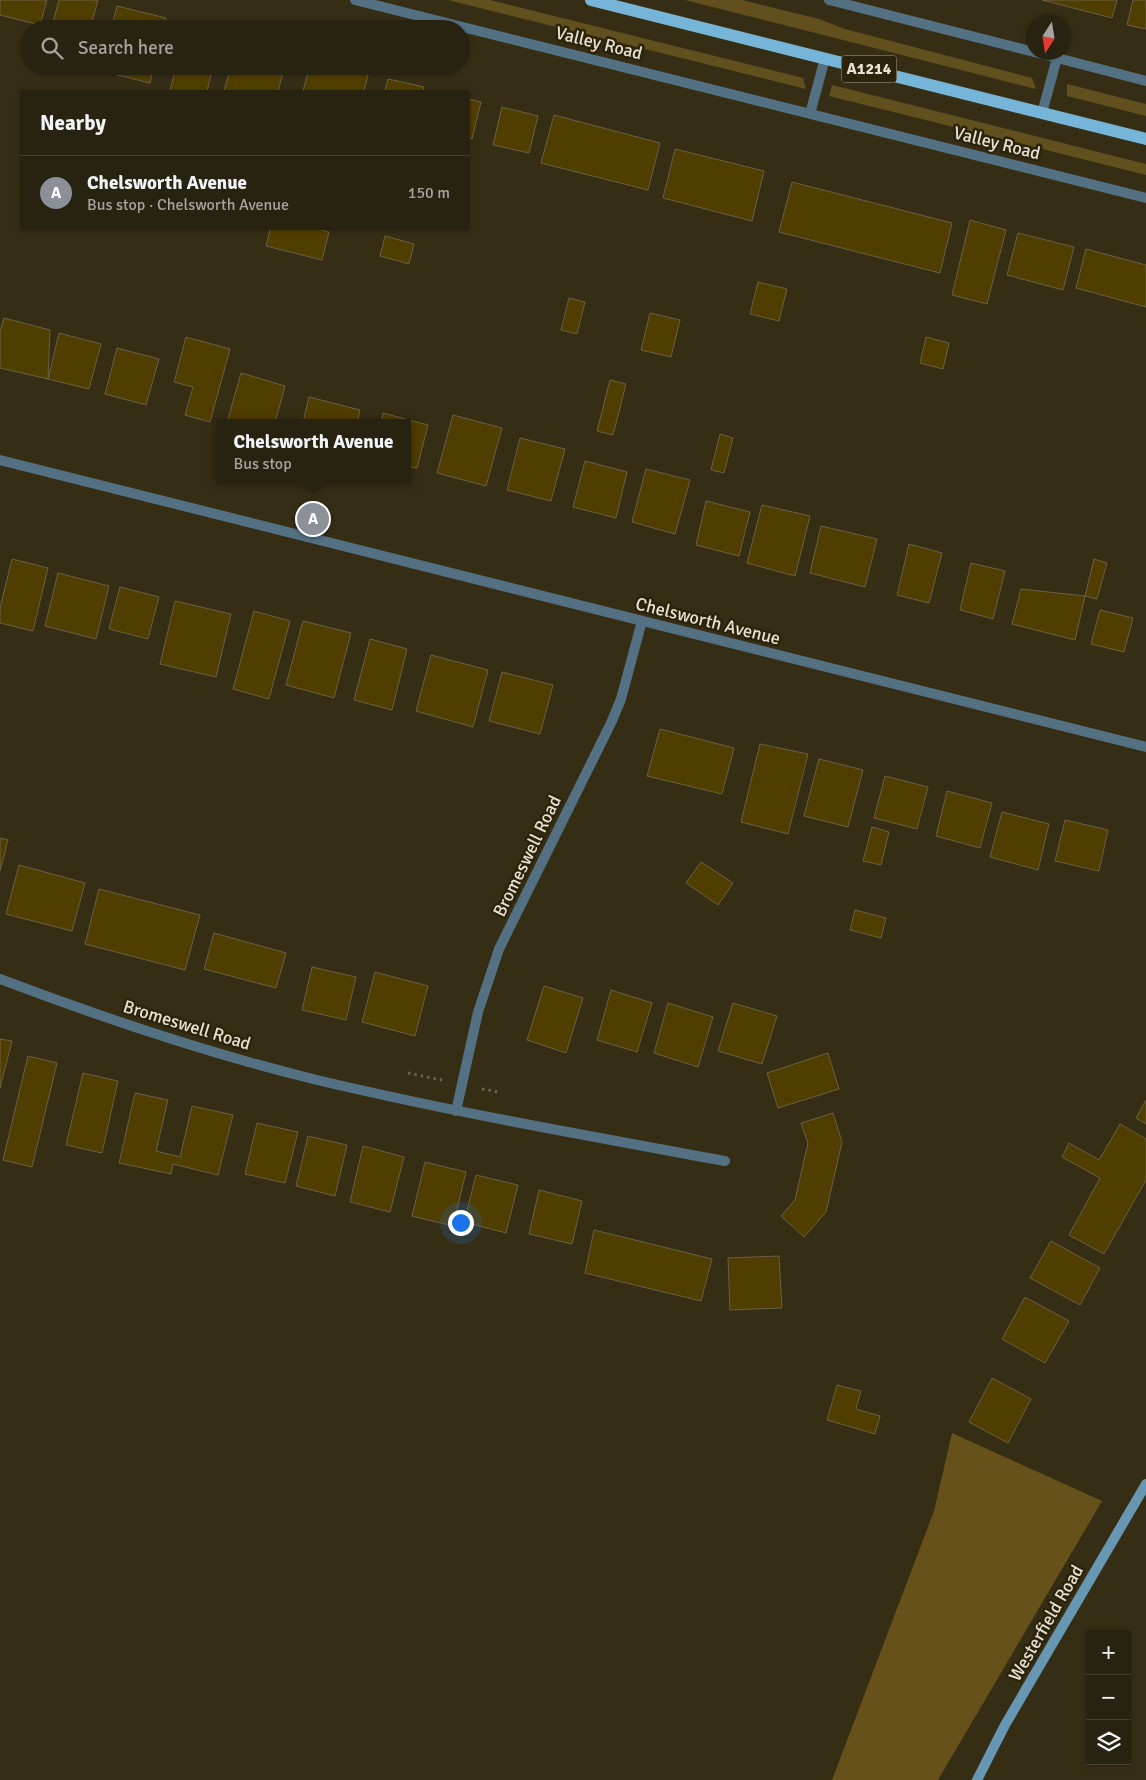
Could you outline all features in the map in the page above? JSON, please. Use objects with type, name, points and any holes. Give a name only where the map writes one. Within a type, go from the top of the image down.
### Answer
[{"type":"main road","name":"A1214","points":[[591,0],[1146,139]]},
{"type":"main road","name":"Westerfield Road","points":[[977,1780],[1005,1725],[1146,1484]]},
{"type":"street","name":"Valley Road","points":[[355,0],[380,3],[446,20]]},
{"type":"street","points":[[829,0],[1026,50]]},
{"type":"street","name":"Valley Road","points":[[470,26],[1146,198]]},
{"type":"street","points":[[810,114],[824,58]]},
{"type":"street","points":[[1042,113],[1056,60]]},
{"type":"street","points":[[1065,60],[1146,81]]},
{"type":"street","name":"Chelsworth Avenue","points":[[0,460],[1146,747]]},
{"type":"street","name":"Bromeswell Road","points":[[456,1111],[478,1012],[499,949],[611,723],[621,699],[642,621]]},
{"type":"street","name":"Bromeswell Road","points":[[0,979],[112,1019],[242,1060],[316,1080],[456,1111],[726,1161]]},
{"type":"shaded area","points":[[448,0],[490,0],[803,78],[806,89]]},
{"type":"shaded area","points":[[685,0],[742,0],[819,19],[845,29],[1032,78],[1036,89]]},
{"type":"shaded area","points":[[1067,84],[1146,104],[1146,116],[1067,96]]},
{"type":"shaded area","points":[[832,85],[1146,164],[1146,175],[829,96]]},
{"type":"shaded area","points":[[952,1433],[1102,1501],[938,1780],[832,1780],[934,1511]]},
{"type":"building","points":[[0,0],[47,0],[41,20],[20,20],[0,15]]},
{"type":"building","points":[[59,0],[98,0],[92,20],[54,20]]},
{"type":"building","points":[[1042,0],[1117,0],[1112,18]]},
{"type":"building","points":[[1133,0],[1146,0],[1146,29],[1127,25]]},
{"type":"building","points":[[117,6],[166,18],[165,20],[113,20]]},
{"type":"building","points":[[117,75],[152,75],[150,83]]},
{"type":"building","points":[[174,75],[211,75],[207,90],[170,90]]},
{"type":"building","points":[[228,75],[282,75],[278,90],[224,90]]},
{"type":"building","points":[[307,75],[368,75],[364,90],[303,90]]},
{"type":"building","points":[[388,79],[424,87],[423,90],[385,90]]},
{"type":"building","points":[[470,99],[481,102],[472,139],[470,138]]},
{"type":"building","points":[[502,107],[538,116],[529,153],[493,145]]},
{"type":"building","points":[[554,115],[660,143],[648,190],[541,163]]},
{"type":"building","points":[[675,149],[764,171],[752,221],[663,198]]},
{"type":"building","points":[[792,182],[952,223],[940,273],[779,232]]},
{"type":"building","points":[[970,220],[1006,230],[987,304],[952,295]]},
{"type":"building","points":[[270,230],[322,230],[329,232],[322,260],[266,246]]},
{"type":"building","points":[[1018,233],[1074,247],[1063,290],[1007,275]]},
{"type":"building","points":[[385,236],[414,244],[409,264],[380,256]]},
{"type":"building","points":[[1086,249],[1146,265],[1146,307],[1076,288]]},
{"type":"building","points":[[758,282],[787,289],[779,321],[750,314]]},
{"type":"building","points":[[569,298],[585,302],[577,334],[561,330]]},
{"type":"building","points":[[650,313],[680,320],[671,357],[641,350]]},
{"type":"building","points":[[4,318],[50,330],[48,379],[0,368],[0,332]]},
{"type":"building","points":[[59,333],[101,344],[89,389],[48,379]]},
{"type":"building","points":[[186,337],[230,349],[210,422],[185,415],[193,387],[174,382]]},
{"type":"building","points":[[926,337],[949,343],[943,369],[920,363]]},
{"type":"building","points":[[117,348],[159,359],[146,405],[105,394]]},
{"type":"building","points":[[241,373],[285,386],[276,419],[228,419]]},
{"type":"building","points":[[610,380],[626,384],[613,435],[597,431]]},
{"type":"building","points":[[309,397],[360,410],[358,419],[304,419]]},
{"type":"building","points":[[383,413],[406,419],[382,419]]},
{"type":"building","points":[[453,415],[502,428],[486,486],[437,473]]},
{"type":"building","points":[[411,420],[428,425],[417,468],[411,467]]},
{"type":"building","points":[[720,434],[733,438],[724,473],[711,470]]},
{"type":"building","points":[[520,438],[565,449],[551,501],[507,490]]},
{"type":"building","points":[[585,461],[627,472],[616,518],[573,507]]},
{"type":"building","points":[[646,469],[690,480],[675,534],[632,522]]},
{"type":"building","points":[[706,501],[750,512],[739,556],[696,545]]},
{"type":"building","points":[[762,505],[810,516],[795,576],[747,563]]},
{"type":"building","points":[[821,526],[877,539],[865,587],[810,573]]},
{"type":"building","points":[[909,544],[942,553],[929,603],[897,595]]},
{"type":"building","points":[[12,559],[48,568],[33,631],[0,623],[0,608]]},
{"type":"building","points":[[1094,559],[1107,563],[1097,599],[1085,596]]},
{"type":"building","points":[[971,563],[1005,571],[993,619],[960,610]]},
{"type":"building","points":[[58,573],[109,586],[96,639],[45,626]]},
{"type":"building","points":[[120,587],[159,597],[148,639],[109,629]]},
{"type":"building","points":[[1021,589],[1085,596],[1075,640],[1012,624]]},
{"type":"building","points":[[175,601],[231,614],[216,677],[160,664]]},
{"type":"building","points":[[1100,610],[1133,618],[1124,652],[1091,644]]},
{"type":"building","points":[[254,611],[290,621],[269,699],[233,689]]},
{"type":"building","points":[[303,621],[351,633],[334,698],[286,685]]},
{"type":"building","points":[[370,639],[407,649],[392,710],[354,700]]},
{"type":"building","points":[[431,655],[488,670],[473,727],[416,711]]},
{"type":"building","points":[[502,672],[553,685],[540,734],[489,721]]},
{"type":"building","points":[[660,729],[734,748],[722,794],[647,776]]},
{"type":"building","points":[[760,744],[808,754],[788,834],[741,822]]},
{"type":"building","points":[[819,759],[863,770],[848,827],[804,816]]},
{"type":"building","points":[[885,776],[928,787],[917,829],[874,818]]},
{"type":"building","points":[[947,791],[992,803],[980,848],[936,836]]},
{"type":"building","points":[[1002,812],[1049,824],[1038,870],[990,857]]},
{"type":"building","points":[[1065,820],[1108,830],[1099,871],[1055,861]]},
{"type":"building","points":[[872,827],[889,832],[881,865],[863,861]]},
{"type":"building","points":[[0,838],[8,840],[0,871]]},
{"type":"building","points":[[701,862],[733,883],[718,905],[686,883]]},
{"type":"building","points":[[19,865],[85,883],[72,931],[6,914]]},
{"type":"building","points":[[99,889],[200,915],[185,970],[85,944]]},
{"type":"building","points":[[855,910],[886,918],[881,938],[850,930]]},
{"type":"building","points":[[214,933],[286,953],[276,988],[204,969]]},
{"type":"building","points":[[312,967],[356,977],[346,1020],[302,1010]]},
{"type":"building","points":[[375,972],[428,986],[415,1036],[362,1022]]},
{"type":"building","points":[[544,986],[583,998],[566,1053],[527,1040]]},
{"type":"building","points":[[611,990],[652,1003],[637,1052],[597,1040]]},
{"type":"building","points":[[668,1003],[713,1017],[698,1067],[654,1053]]},
{"type":"building","points":[[733,1003],[777,1016],[762,1064],[718,1051]]},
{"type":"building","points":[[0,1039],[12,1041],[0,1088]]},
{"type":"building","points":[[828,1053],[839,1089],[778,1108],[767,1073]]},
{"type":"building","points":[[28,1056],[57,1063],[32,1167],[3,1160]]},
{"type":"building","points":[[83,1073],[118,1081],[102,1153],[66,1145]]},
{"type":"building","points":[[135,1093],[168,1100],[156,1151],[180,1157],[192,1106],[233,1115],[218,1175],[173,1164],[171,1174],[119,1163]]},
{"type":"building","points":[[1146,1100],[1146,1124],[1136,1118]]},
{"type":"building","points":[[833,1113],[842,1142],[826,1212],[804,1237],[781,1216],[795,1200],[808,1143],[801,1123]]},
{"type":"building","points":[[257,1123],[298,1132],[285,1183],[245,1174]]},
{"type":"building","points":[[1120,1124],[1146,1139],[1146,1180],[1104,1254],[1069,1235],[1100,1178],[1062,1157],[1069,1143],[1099,1160]]},
{"type":"building","points":[[308,1136],[347,1145],[335,1196],[296,1186]]},
{"type":"building","points":[[363,1146],[404,1157],[390,1212],[350,1202]]},
{"type":"building","points":[[425,1162],[466,1172],[453,1226],[412,1216]]},
{"type":"building","points":[[476,1175],[518,1185],[506,1233],[464,1222]]},
{"type":"building","points":[[539,1190],[582,1201],[572,1244],[529,1234]]},
{"type":"building","points":[[594,1230],[712,1259],[701,1301],[585,1273]]},
{"type":"building","points":[[1051,1241],[1100,1268],[1080,1305],[1030,1278]]},
{"type":"building","points":[[779,1256],[782,1308],[730,1310],[728,1258]]},
{"type":"building","points":[[1025,1297],[1069,1321],[1045,1363],[1002,1339]]},
{"type":"building","points":[[992,1378],[1031,1399],[1008,1443],[969,1422]]},
{"type":"building","points":[[837,1385],[861,1391],[856,1409],[880,1416],[875,1434],[827,1420]]},
{"type":"place","name":"Chelsworth Avenue","points":[[313,519]]}]
